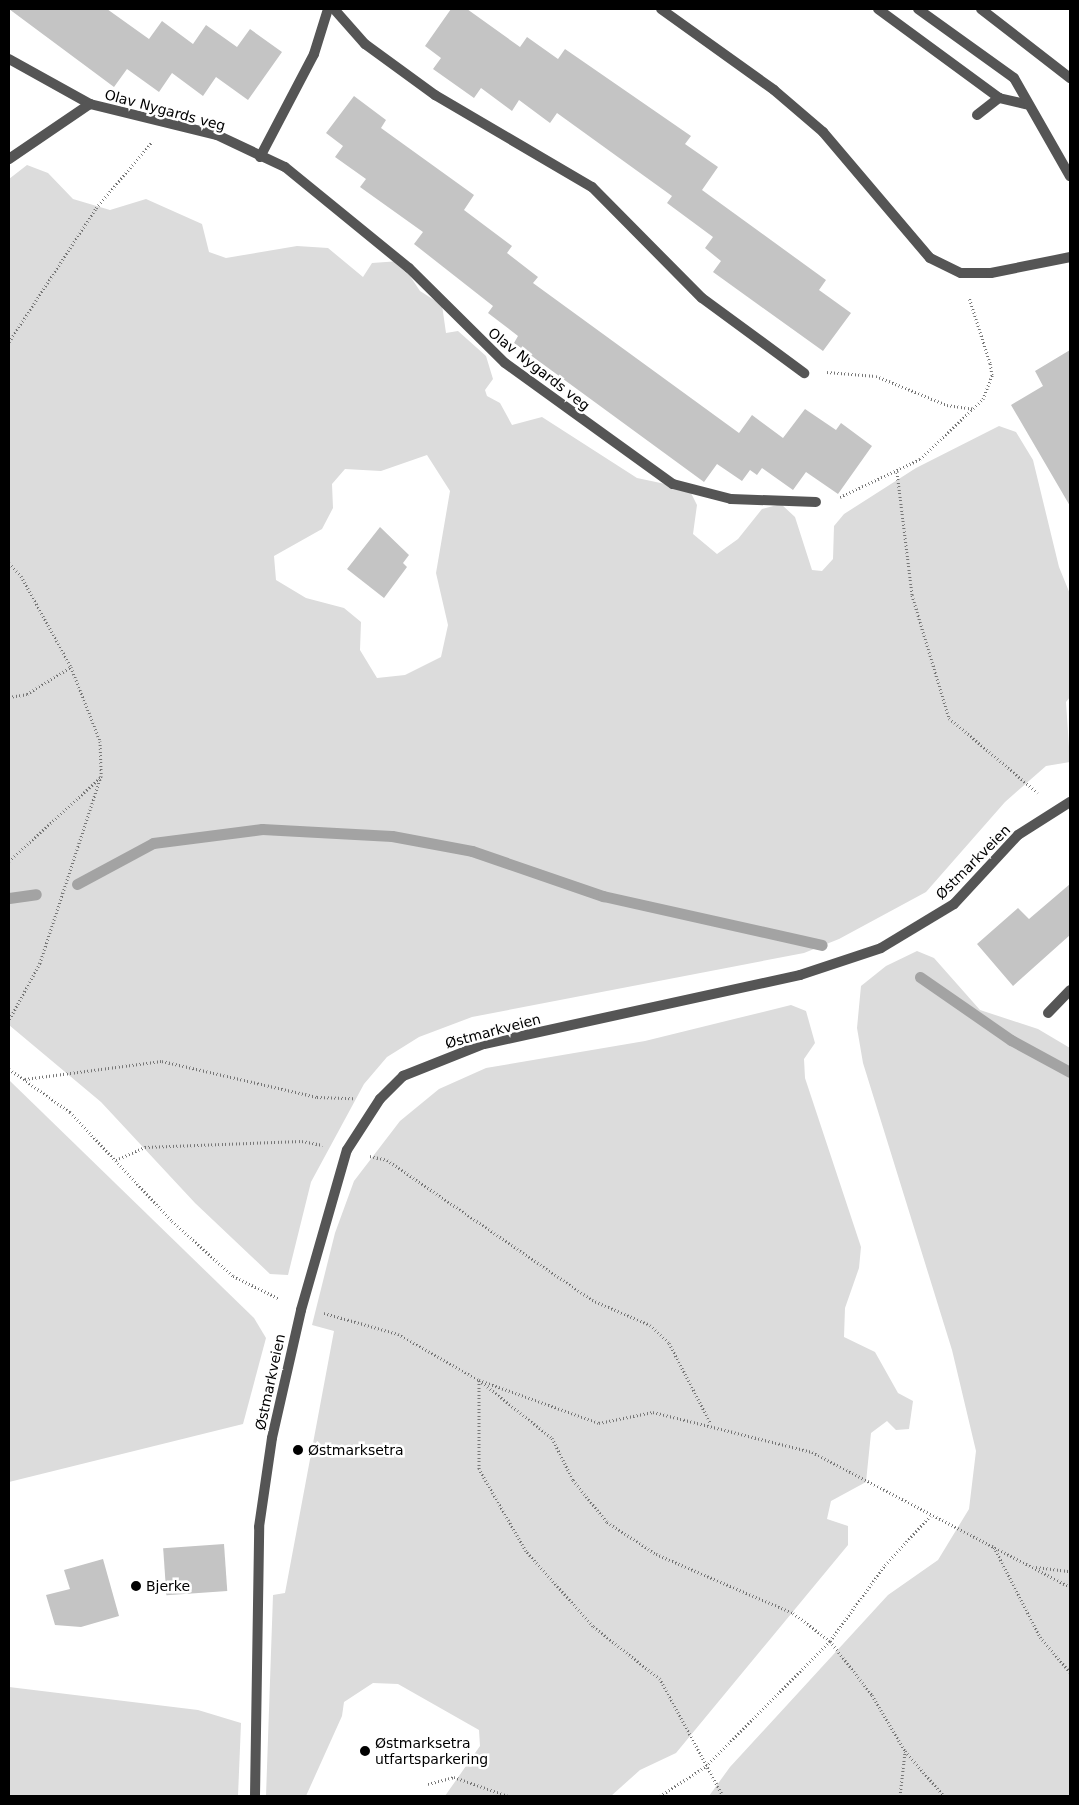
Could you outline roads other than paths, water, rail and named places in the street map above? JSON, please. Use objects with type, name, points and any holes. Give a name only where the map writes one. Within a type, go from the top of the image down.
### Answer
[{"type":"street","points":[[260,157],[314,54],[328,9]]},
{"type":"street","points":[[334,9],[365,44],[443,100],[592,187],[702,298],[804,373]]},
{"type":"street","points":[[662,9],[774,90],[823,132],[913,244],[930,258],[961,273],[992,273],[1070,258]]},
{"type":"street","points":[[878,9],[999,98],[1026,104]]},
{"type":"street","points":[[918,9],[1014,78],[1026,104],[1044,124],[1070,176]]},
{"type":"street","points":[[981,9],[1070,78]]},
{"type":"street","name":"Olav Nygards veg","points":[[9,59],[90,104],[217,135],[260,157],[285,167],[339,208],[505,362],[673,484],[731,499],[816,502]]},
{"type":"street","points":[[977,115],[999,98]]},
{"type":"street","name":"Olav Nygards veg","points":[[9,158],[90,104]]},
{"type":"street","name":"Østmarkveien","points":[[255,1796],[260,1527],[272,1438],[301,1310],[347,1150],[380,1099],[403,1076],[484,1044],[800,975],[881,948],[954,904],[1018,835],[1057,807],[1070,802]]},
{"type":"street","points":[[1048,1013],[1070,990]]},
{"type":"waterway","points":[[77,884],[153,843],[262,829],[392,836],[472,851],[603,896],[822,945]]},
{"type":"waterway","points":[[9,898],[36,894]]},
{"type":"waterway","points":[[920,977],[1011,1040],[1070,1072]]},
{"type":"place","name":"Østmarksetra","points":[[298,1450]]},
{"type":"place","name":"Bjerke","points":[[136,1586]]},
{"type":"place","name":"Østmarksetra utfartsparkering","points":[[365,1751]]}]
